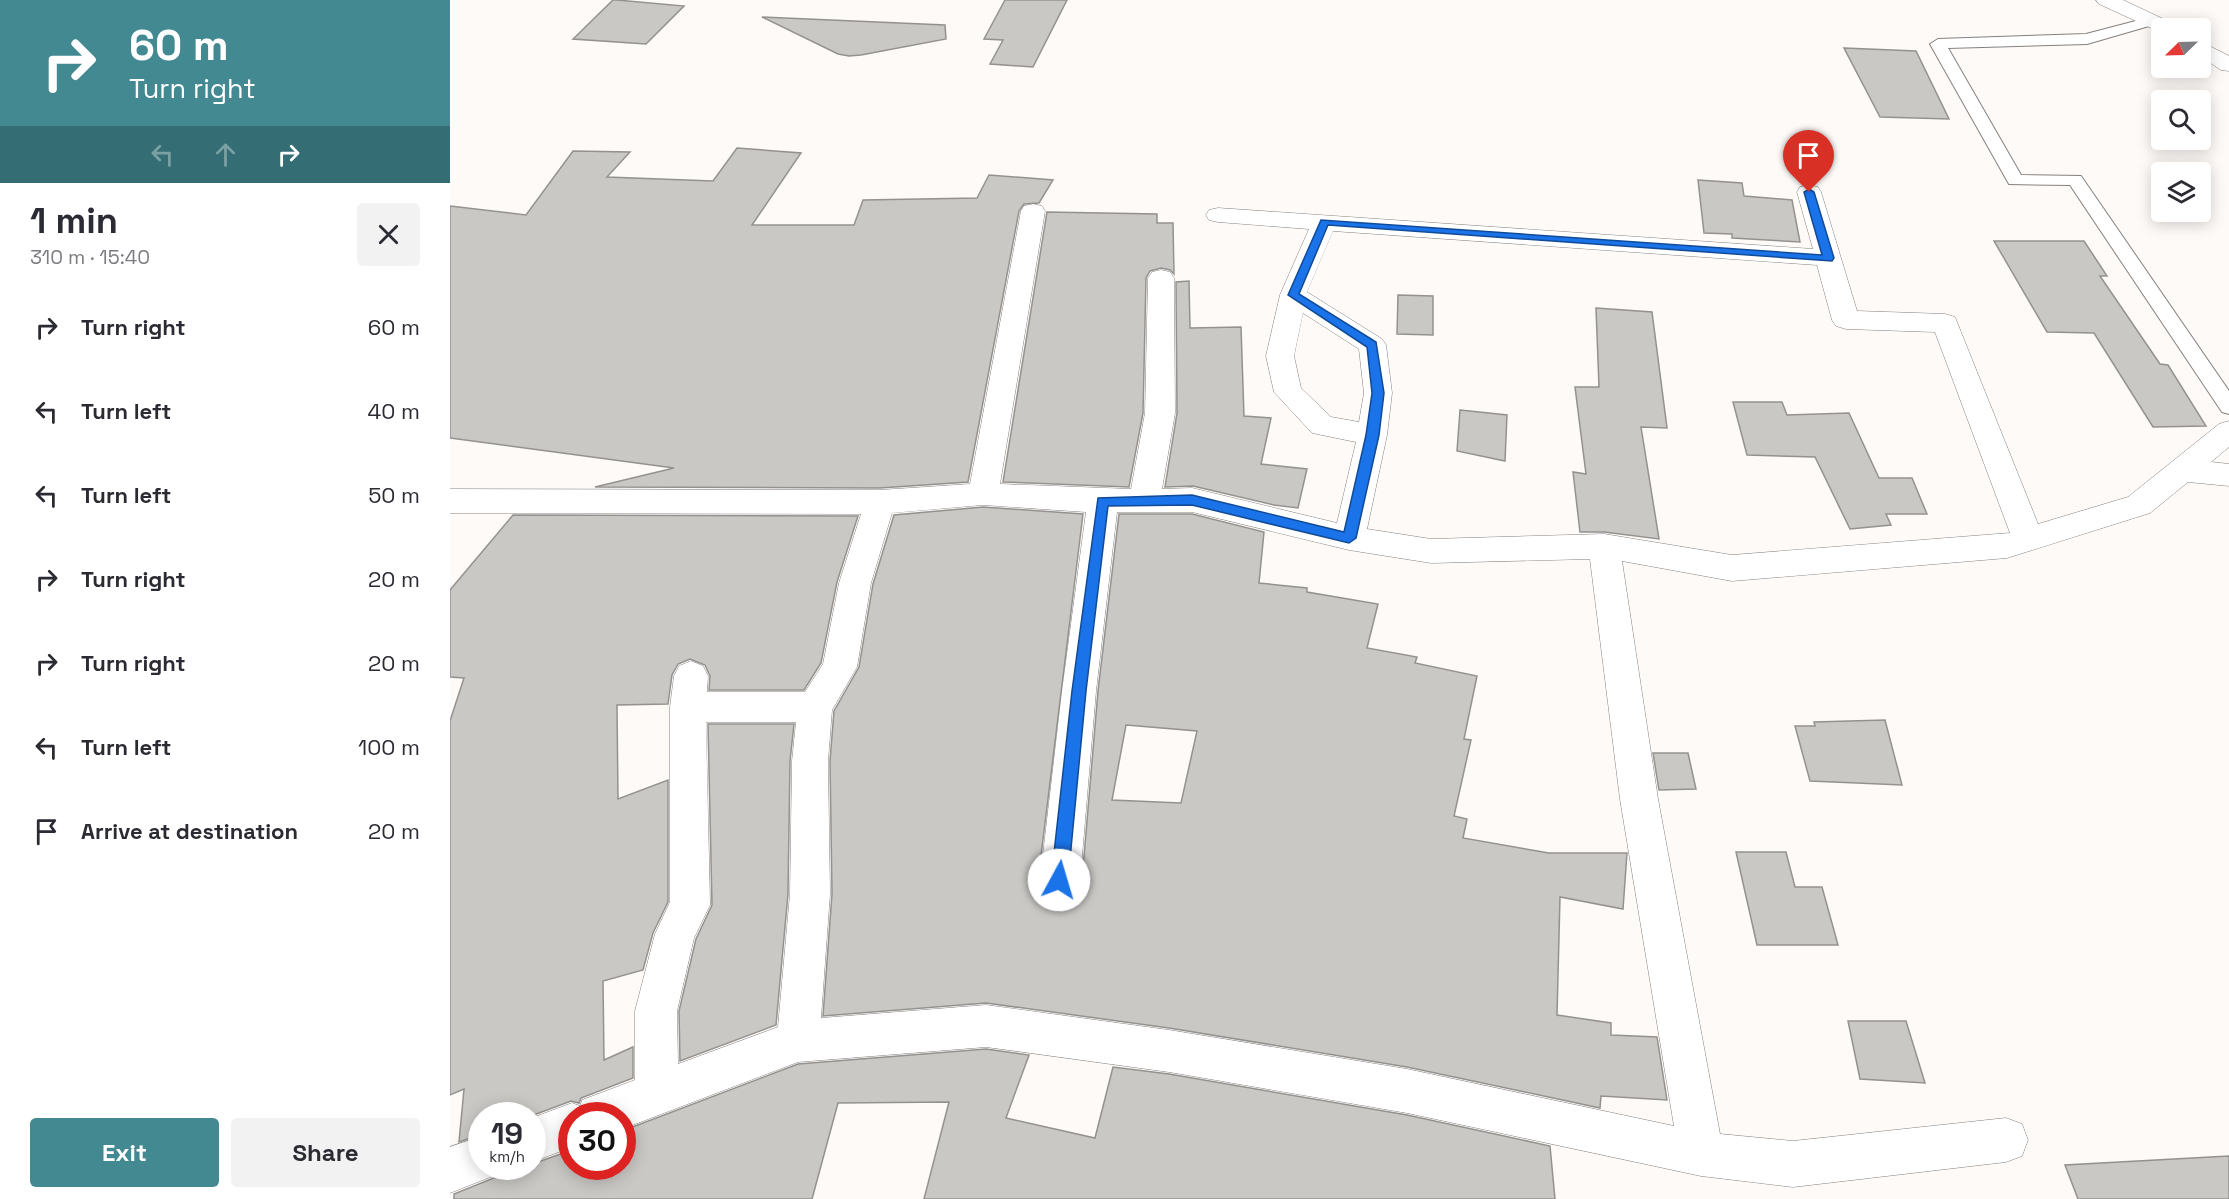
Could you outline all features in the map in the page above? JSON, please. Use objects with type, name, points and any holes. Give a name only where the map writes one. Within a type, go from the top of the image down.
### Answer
[{"type":"street","points":[[2106,0],[2151,21]]},
{"type":"street","points":[[2211,54],[2229,65]]},
{"type":"street","points":[[1809,192],[1846,320],[1945,323],[2028,539]]},
{"type":"street","points":[[983,494],[1033,211]]},
{"type":"street","points":[[1218,215],[1828,258]]},
{"type":"street","points":[[1324,222],[1293,295],[1280,356],[1288,392],[1322,426],[1372,435]]},
{"type":"street","points":[[1144,501],[1160,413],[1161,278]]},
{"type":"street","points":[[1293,295],[1372,345],[1378,393],[1372,435],[1349,538]]},
{"type":"street","points":[[450,501],[880,502],[983,494],[1103,501],[1192,500],[1349,538],[1431,551],[1604,546],[1732,568],[2007,546],[2139,505],[2229,431]]},
{"type":"street","points":[[2181,470],[2229,475]]},
{"type":"street","points":[[1059,880],[1079,691],[1103,501]]},
{"type":"street","points":[[798,1041],[810,894],[810,761],[815,707],[840,667],[855,583],[880,502]]},
{"type":"street","points":[[1604,546],[1639,799],[1701,1154]]},
{"type":"street","points":[[657,1094],[656,1011],[675,934],[690,905],[689,692],[815,707]]},
{"type":"street","points":[[636,1102],[798,1041],[986,1026],[1169,1051],[1407,1090],[1701,1154],[1793,1164],[2006,1140]]},
{"type":"street","points":[[450,1170],[468,1163]]},
{"type":"lane","points":[[2151,27],[2087,39],[1938,44],[2015,180],[2075,180],[2229,407]]},
{"type":"building","points":[[613,0],[684,6],[646,44],[573,39]]},
{"type":"building","points":[[1005,0],[1067,0],[1033,67],[990,64],[1003,40],[984,39]]},
{"type":"building","points":[[762,17],[945,25],[946,39],[849,56],[838,54]]},
{"type":"building","points":[[1844,48],[1916,51],[1949,119],[1880,117]]},
{"type":"building","points":[[737,148],[801,153],[752,225],[854,225],[863,200],[977,198],[989,175],[1053,180],[1039,203],[1024,204],[1019,211],[968,482],[880,488],[595,487],[674,468],[450,438],[450,206],[526,215],[573,151],[630,152],[607,177],[713,181]]},
{"type":"building","points":[[1698,180],[1742,183],[1744,196],[1792,200],[1800,242],[1732,238],[1732,234],[1704,233]]},
{"type":"building","points":[[1047,212],[1157,214],[1157,223],[1173,223],[1174,274],[1170,270],[1161,268],[1150,271],[1146,278],[1143,413],[1129,487],[1003,482]]},
{"type":"building","points":[[1994,241],[2084,241],[2107,276],[2100,276],[2160,364],[2168,365],[2206,426],[2153,427],[2094,333],[2047,332]]},
{"type":"building","points":[[1189,281],[1190,328],[1241,327],[1244,416],[1271,418],[1261,464],[1307,469],[1298,508],[1274,505],[1193,486],[1165,487],[1177,413],[1176,282]]},
{"type":"building","points":[[1398,295],[1433,296],[1433,335],[1397,334]]},
{"type":"building","points":[[1596,308],[1652,312],[1667,428],[1641,427],[1659,539],[1604,532],[1580,532],[1573,472],[1586,474],[1575,387],[1599,387]]},
{"type":"building","points":[[1733,402],[1782,402],[1787,415],[1849,413],[1879,478],[1912,478],[1927,514],[1886,514],[1891,525],[1850,529],[1815,457],[1747,455]]},
{"type":"building","points":[[1460,410],[1507,415],[1505,461],[1457,451]]},
{"type":"building","points":[[983,507],[1083,514],[1038,880],[1045,895],[1059,900],[1075,895],[1082,880],[1098,691],[1119,514],[1192,514],[1264,532],[1259,583],[1307,588],[1307,592],[1378,604],[1367,648],[1417,657],[1415,663],[1477,676],[1464,739],[1471,740],[1454,816],[1467,819],[1463,838],[1549,853],[1627,853],[1623,909],[1560,897],[1557,1015],[1611,1023],[1611,1035],[1657,1037],[1667,1100],[1601,1096],[1600,1108],[1407,1067],[1169,1028],[986,1003],[823,1016],[832,894],[830,761],[834,711],[859,667],[873,584],[894,515]],"holes":[[[1126,725],[1197,731],[1181,803],[1112,800]]]},
{"type":"building","points":[[513,515],[858,516],[837,582],[821,663],[804,690],[709,690],[710,676],[705,665],[690,659],[678,664],[672,675],[668,704],[617,705],[618,799],[668,780],[668,902],[653,933],[643,970],[603,981],[604,1060],[633,1047],[633,1078],[581,1098],[579,1102],[558,1102],[558,1106],[546,1110],[546,1102],[468,1102],[468,1139],[459,1142],[464,1089],[450,1095],[450,721],[464,678],[450,677],[450,590]]},
{"type":"building","points":[[1885,720],[1902,785],[1810,781],[1795,726],[1815,726],[1814,722]]},
{"type":"building","points":[[708,724],[794,724],[790,761],[788,894],[776,1025],[680,1061],[679,1011],[696,939],[712,905]]},
{"type":"building","points":[[1653,753],[1688,753],[1696,789],[1659,790]]},
{"type":"building","points":[[1736,852],[1786,852],[1795,887],[1822,887],[1838,945],[1757,945]]},
{"type":"building","points":[[1848,1021],[1906,1021],[1925,1083],[1860,1079]]},
{"type":"building","points":[[986,1049],[1029,1055],[1006,1118],[1095,1138],[1113,1067],[1169,1074],[1407,1115],[1550,1146],[1555,1199],[924,1199],[949,1102],[838,1103],[812,1199],[454,1199],[454,1194],[489,1180],[546,1180],[546,1159],[558,1155],[558,1180],[636,1180],[636,1126],[798,1064]]},
{"type":"building","points":[[2229,1156],[2229,1199],[2078,1199],[2065,1165]]},
{"type":"route","points":[[1059,880],[1079,691],[1103,501],[1192,500],[1349,538],[1372,435],[1378,393],[1372,345],[1293,295],[1324,222],[1828,258],[1809,192]]}]
